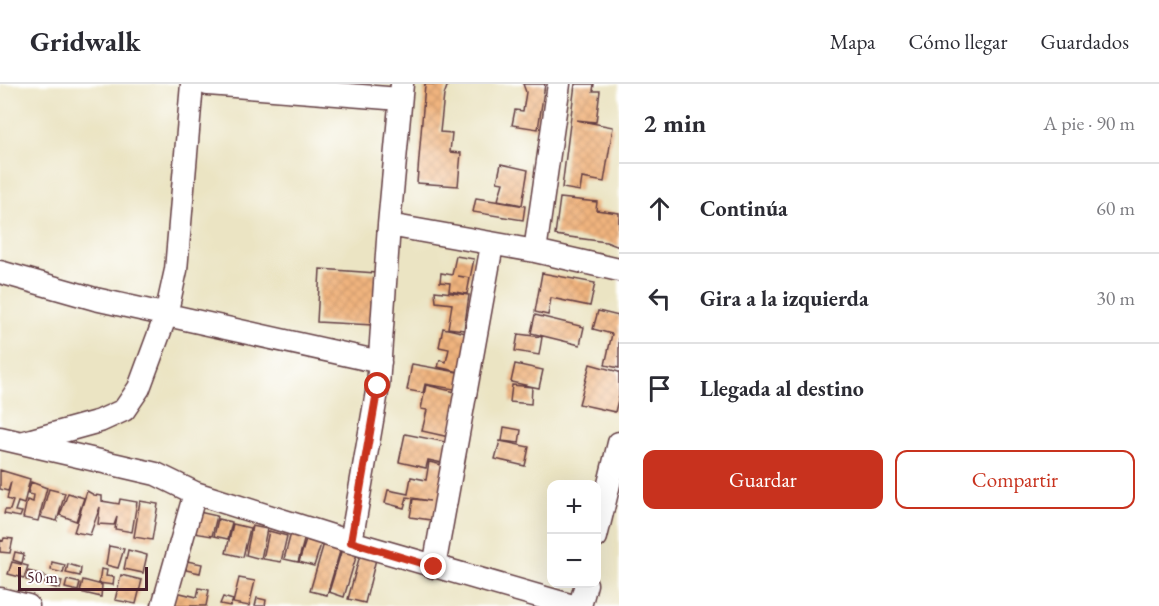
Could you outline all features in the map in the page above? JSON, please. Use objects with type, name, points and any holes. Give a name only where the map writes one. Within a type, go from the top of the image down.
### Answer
[{"type":"street","points":[[10,441],[100,421],[124,410],[139,388],[166,315],[176,270],[192,84]]},
{"type":"street","points":[[208,84],[401,91],[378,386],[351,542]]},
{"type":"street","points":[[535,251],[559,84]]},
{"type":"street","points":[[389,225],[535,251],[619,270]]},
{"type":"street","points":[[434,567],[492,245]]},
{"type":"street","points":[[0,272],[95,299],[380,362]]},
{"type":"street","points":[[10,441],[156,474],[195,493],[434,567],[573,606]]},
{"type":"street","points":[[598,534],[616,471],[619,443]]},
{"type":"street","points":[[163,606],[195,493]]},
{"type":"street","points":[[580,606],[585,588]]},
{"type":"street","points":[[0,599],[28,606]]},
{"type":"building","points":[[425,84],[448,84],[444,95],[440,132],[452,133],[450,152],[461,153],[458,186],[417,183]]},
{"type":"building","points":[[523,84],[545,84],[538,129],[512,125],[515,110],[523,111],[526,92]]},
{"type":"building","points":[[575,84],[594,84],[593,91],[600,91],[596,122],[576,120],[613,127],[604,182],[582,178],[580,191],[562,188]]},
{"type":"building","points":[[501,164],[528,170],[522,205],[498,200],[503,183],[497,182]]},
{"type":"building","points":[[476,198],[525,206],[523,220],[473,212]]},
{"type":"building","points":[[560,198],[597,202],[596,210],[619,213],[619,247],[606,242],[555,235]]},
{"type":"building","points":[[456,256],[474,259],[467,294],[449,291],[450,283],[440,282],[441,273],[452,275]]},
{"type":"building","points":[[320,269],[376,273],[373,325],[317,322]]},
{"type":"building","points":[[542,273],[595,283],[590,306],[551,298],[548,315],[535,312]]},
{"type":"building","points":[[435,291],[469,295],[464,330],[448,328],[452,304],[436,302]]},
{"type":"building","points":[[598,311],[619,316],[619,368],[605,365],[612,334],[593,329]]},
{"type":"building","points":[[535,315],[584,327],[580,345],[531,333]]},
{"type":"building","points":[[443,328],[471,334],[468,374],[438,367],[440,360],[446,362],[449,349],[439,347]]},
{"type":"building","points":[[518,334],[542,337],[539,355],[515,351]]},
{"type":"building","points":[[412,364],[463,373],[460,390],[425,384],[423,393],[407,390]]},
{"type":"building","points":[[515,364],[543,370],[539,388],[511,382]]},
{"type":"building","points":[[590,364],[619,372],[619,396],[615,412],[579,404]]},
{"type":"building","points":[[426,385],[460,393],[449,437],[422,431],[427,410],[421,409]]},
{"type":"building","points":[[512,385],[532,387],[531,404],[510,402]]},
{"type":"building","points":[[504,427],[521,430],[519,443],[502,441]]},
{"type":"building","points":[[405,434],[451,443],[447,464],[428,460],[426,468],[399,462]]},
{"type":"building","points":[[500,441],[529,447],[525,466],[495,459]]},
{"type":"building","points":[[429,462],[447,466],[438,521],[410,517],[413,499],[430,501],[407,497],[404,508],[385,503],[388,490],[408,494],[411,477],[426,480]]},
{"type":"building","points":[[0,470],[30,479],[24,504],[18,502],[15,511],[22,512],[20,517],[4,514],[5,510],[10,510],[13,501],[7,499],[11,482],[8,491],[0,489]]},
{"type":"building","points":[[31,482],[47,488],[38,521],[23,518],[27,500],[33,502],[34,495],[28,494]]},
{"type":"building","points":[[49,489],[65,493],[57,521],[41,517]]},
{"type":"building","points":[[87,491],[102,496],[102,501],[119,504],[120,499],[137,502],[132,532],[115,529],[117,517],[114,525],[98,524],[100,507],[90,535],[74,532]]},
{"type":"building","points":[[68,493],[84,498],[76,521],[60,515]]},
{"type":"building","points":[[140,501],[158,504],[152,540],[134,537]]},
{"type":"building","points":[[199,512],[217,516],[212,536],[194,533]]},
{"type":"building","points":[[218,519],[232,522],[228,539],[214,536]]},
{"type":"building","points":[[233,524],[250,528],[243,557],[226,553]]},
{"type":"building","points":[[252,526],[267,529],[261,559],[246,555]]},
{"type":"building","points":[[269,531],[287,536],[281,562],[263,559]]},
{"type":"building","points":[[291,533],[305,537],[298,562],[284,559]]},
{"type":"building","points":[[307,537],[322,541],[314,566],[299,562]]},
{"type":"building","points":[[4,538],[13,539],[10,553],[0,552],[0,540],[3,541]]},
{"type":"building","points":[[324,543],[341,548],[327,595],[310,591]]},
{"type":"building","points":[[109,546],[124,549],[118,568],[106,565]]},
{"type":"building","points":[[342,549],[357,554],[344,597],[329,592]]},
{"type":"building","points":[[128,550],[147,555],[143,573],[124,569]]},
{"type":"building","points":[[15,552],[24,554],[22,563],[13,560]]},
{"type":"building","points":[[360,555],[376,559],[365,603],[348,599]]},
{"type":"building","points":[[187,561],[202,564],[200,573],[186,570]]},
{"type":"building","points":[[12,562],[28,566],[24,578],[8,574]]},
{"type":"building","points":[[52,562],[65,565],[63,573],[51,570]]},
{"type":"building","points":[[68,564],[81,568],[80,576],[66,573]]},
{"type":"building","points":[[101,569],[107,570],[106,576],[114,577],[113,585],[99,583]]},
{"type":"building","points":[[28,571],[44,575],[42,583],[26,580]]},
{"type":"building","points":[[121,575],[142,580],[136,604],[115,600]]},
{"type":"building","points":[[46,577],[62,581],[60,589],[44,585]]},
{"type":"building","points":[[239,578],[255,581],[249,606],[233,603]]},
{"type":"building","points":[[67,580],[80,583],[78,591],[65,588]]},
{"type":"building","points":[[83,580],[102,585],[101,597],[80,592]]},
{"type":"building","points":[[199,588],[209,590],[206,606],[173,606],[176,592],[197,597]]},
{"type":"building","points":[[223,597],[233,600],[230,606],[220,604]]},
{"type":"building","points":[[257,598],[266,600],[265,606],[255,606]]},
{"type":"route","points":[[378,386],[351,542],[434,567]]}]
